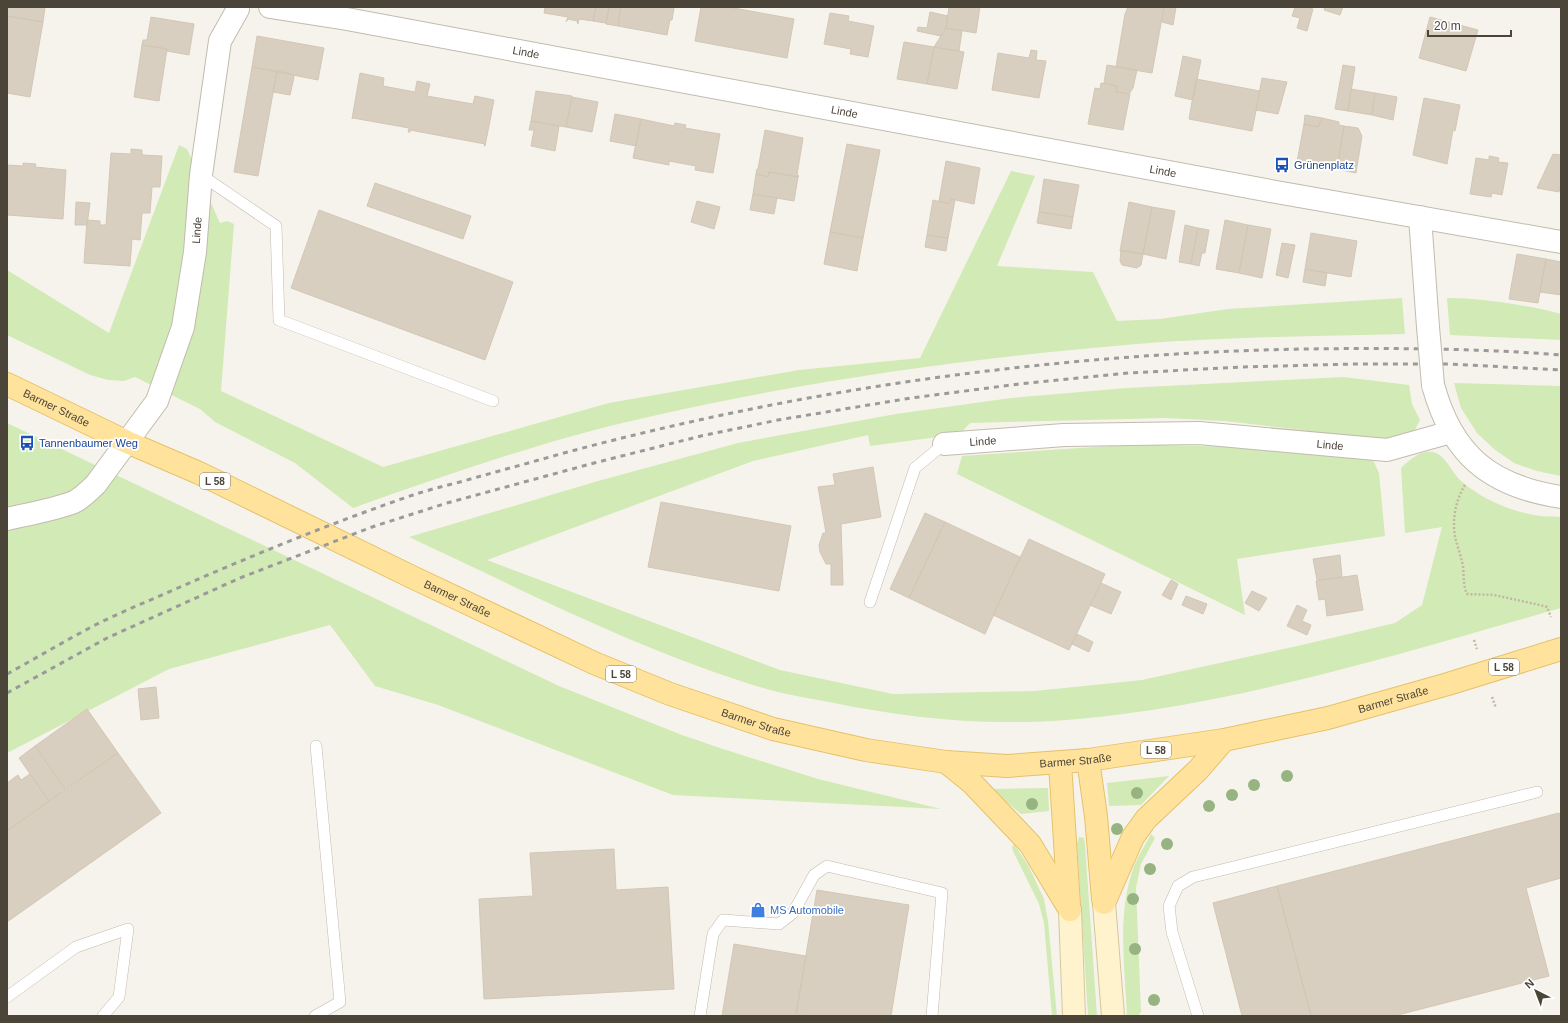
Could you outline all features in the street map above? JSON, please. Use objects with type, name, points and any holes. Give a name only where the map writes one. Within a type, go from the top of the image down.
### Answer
[{"type":"main road","name":"Barmer Straße","points":[[7,384],[127,442],[199,472],[412,577],[594,663],[670,694],[773,729],[866,750],[946,762],[1007,766],[1088,760],[1224,740],[1328,718],[1561,650]]},
{"type":"main road","points":[[1104,903],[1134,837],[1146,819],[1198,770],[1224,740]]},
{"type":"main road","points":[[1088,760],[1096,816],[1114,1016]]},
{"type":"main road","points":[[946,762],[972,783],[1030,844],[1070,910]]},
{"type":"main road","points":[[1060,763],[1070,910],[1074,1016]]},
{"type":"street","name":"Linde","points":[[270,7],[348,19],[1276,192],[1561,242]]},
{"type":"street","name":"Linde","points":[[127,442],[157,400],[184,327],[195,252],[201,175],[220,41],[240,8]]},
{"type":"street","points":[[1420,217],[1433,385],[1438,402],[1451,432],[1460,446],[1470,456],[1482,467],[1496,476],[1511,484],[1528,490],[1561,497]]},
{"type":"street","name":"Linde","points":[[944,444],[1064,435],[1199,433],[1387,450],[1451,432]]},
{"type":"street","points":[[7,519],[47,510],[80,498],[96,484],[127,442]]},
{"type":"lane","points":[[201,175],[276,226],[279,320],[493,401]]},
{"type":"lane","points":[[870,602],[915,468],[944,444]]},
{"type":"lane","points":[[315,1016],[340,1002],[316,746]]},
{"type":"lane","points":[[1198,1016],[1172,932],[1169,906],[1178,886],[1193,877],[1537,792]]},
{"type":"lane","points":[[700,1016],[714,934],[723,920],[779,924],[793,912],[814,875],[827,866],[942,893],[932,1016]]},
{"type":"lane","points":[[7,997],[76,947],[128,929],[120,997],[103,1016]]},
{"type":"path","points":[[1466,484],[1460,493],[1454,518],[1455,535],[1463,566],[1464,586],[1467,594],[1494,595],[1540,605],[1547,608],[1551,617]]},
{"type":"path","points":[[1474,640],[1479,653]]},
{"type":"path","points":[[1491,694],[1496,708]]},
{"type":"green space","points":[[179,145],[187,149],[220,223],[227,221],[234,224],[221,391],[383,467],[609,403],[799,370],[920,358],[1011,171],[1035,176],[997,266],[1093,272],[1117,321],[1160,319],[1228,309],[1402,298],[1405,334],[1236,338],[1136,344],[1003,357],[871,375],[740,398],[610,426],[481,464],[353,508],[295,463],[215,422],[200,409],[135,377],[124,381],[108,380],[90,375],[7,335],[7,270],[109,333]]},
{"type":"green space","points":[[1447,298],[1475,299],[1504,303],[1561,314],[1561,340],[1450,335]]},
{"type":"green space","points":[[1343,377],[1409,385],[1412,404],[1420,420],[1415,430],[1401,437],[1380,439],[1225,421],[1165,418],[970,423],[960,434],[870,446],[868,435],[753,461],[487,560],[780,670],[893,694],[1035,691],[1142,680],[1395,623],[1422,605],[1442,527],[1405,533],[1401,468],[1421,453],[1431,452],[1440,455],[1460,480],[1485,498],[1524,513],[1540,516],[1561,517],[1561,608],[1358,665],[1204,701],[1152,710],[1070,720],[996,722],[948,720],[853,707],[777,692],[723,675],[632,640],[586,620],[409,537],[598,481],[738,443],[896,414],[1011,398],[1127,388]]},
{"type":"green space","points":[[1454,383],[1561,386],[1561,476],[1537,471],[1514,463],[1494,449],[1477,433],[1461,408]]},
{"type":"green space","points":[[7,423],[559,686],[682,735],[720,748],[818,779],[941,809],[673,795],[438,705],[375,686],[330,625],[169,669],[7,753]]},
{"type":"green space","points":[[1158,445],[1279,448],[1361,454],[1374,462],[1379,473],[1385,536],[1237,559],[1245,615],[957,474],[962,456],[1110,446]]},
{"type":"green space","points":[[1169,776],[1141,805],[1109,806],[1107,783]]},
{"type":"green space","points":[[1048,788],[1049,811],[1021,814],[991,789]]},
{"type":"green space","points":[[1151,834],[1155,838],[1141,864],[1136,888],[1141,1012],[1138,1016],[1127,1016],[1123,939],[1125,901],[1129,882],[1138,856]]},
{"type":"green space","points":[[1079,837],[1084,838],[1085,844],[1097,1016],[1088,1016],[1077,843]]},
{"type":"green space","points":[[1014,844],[1029,867],[1044,899],[1048,921],[1057,1016],[1052,1016],[1044,923],[1039,904],[1013,851],[1012,847]]},
{"type":"building","points":[[7,7],[45,7],[43,22],[7,16]]},
{"type":"building","points":[[545,7],[596,7],[593,21],[579,19],[578,24],[577,21],[568,19],[566,22],[568,17],[544,13]]},
{"type":"building","points":[[596,7],[609,7],[606,23],[593,21]]},
{"type":"building","points":[[609,7],[621,7],[618,26],[606,24]]},
{"type":"building","points":[[621,7],[674,8],[667,35],[618,26]]},
{"type":"building","points":[[701,7],[728,7],[794,19],[787,58],[695,41]]},
{"type":"building","points":[[949,7],[980,7],[976,33],[946,28]]},
{"type":"building","points":[[1128,7],[1164,7],[1152,73],[1116,67],[1125,14]]},
{"type":"building","points":[[1164,7],[1176,7],[1173,25],[1162,22]]},
{"type":"building","points":[[1295,7],[1307,7],[1313,9],[1307,31],[1297,28],[1300,18],[1292,16]]},
{"type":"building","points":[[1325,7],[1343,7],[1340,15],[1324,10]]},
{"type":"building","points":[[930,12],[948,16],[946,28],[941,36],[917,31],[918,27],[927,28]]},
{"type":"building","points":[[830,13],[849,16],[848,21],[874,26],[868,57],[850,54],[851,49],[824,44]]},
{"type":"building","points":[[7,16],[43,22],[30,97],[7,93]]},
{"type":"building","points":[[151,17],[194,24],[189,55],[167,51],[167,49],[142,45],[143,40],[147,40]]},
{"type":"building","points":[[1430,17],[1478,30],[1466,71],[1419,58]]},
{"type":"building","points":[[946,28],[962,31],[959,51],[934,47]]},
{"type":"building","points":[[257,36],[324,48],[318,80],[252,67]]},
{"type":"building","points":[[904,42],[934,47],[927,84],[897,79]]},
{"type":"building","points":[[142,45],[167,49],[159,101],[134,97]]},
{"type":"building","points":[[934,47],[964,52],[957,89],[927,84]]},
{"type":"building","points":[[1031,50],[1037,51],[1036,60],[1046,61],[1039,98],[992,90],[998,53],[1029,58]]},
{"type":"building","points":[[1183,56],[1201,60],[1193,100],[1175,96]]},
{"type":"building","points":[[1107,65],[1137,70],[1133,88],[1129,94],[1116,92],[1117,86],[1104,83]]},
{"type":"building","points":[[1343,65],[1355,67],[1348,111],[1335,109]]},
{"type":"building","points":[[252,67],[277,71],[258,176],[234,172]]},
{"type":"building","points":[[277,71],[292,74],[294,77],[290,95],[273,92]]},
{"type":"building","points":[[360,73],[384,78],[383,86],[415,92],[417,81],[430,84],[427,96],[473,104],[475,96],[494,100],[485,146],[485,144],[410,130],[410,132],[408,132],[409,128],[352,119]]},
{"type":"building","points":[[1262,78],[1287,82],[1278,114],[1256,110]]},
{"type":"building","points":[[1196,79],[1260,91],[1252,131],[1189,119]]},
{"type":"building","points":[[1101,83],[1117,86],[1116,92],[1130,94],[1123,130],[1088,124],[1095,88],[1100,89]]},
{"type":"building","points":[[1351,89],[1375,93],[1372,115],[1348,111]]},
{"type":"building","points":[[536,91],[572,96],[566,127],[531,121]]},
{"type":"building","points":[[1375,93],[1397,97],[1393,120],[1372,115]]},
{"type":"building","points":[[572,97],[598,102],[592,132],[566,127]]},
{"type":"building","points":[[1424,98],[1460,105],[1455,131],[1453,130],[1447,164],[1413,155]]},
{"type":"building","points":[[615,114],[641,119],[636,146],[610,141]]},
{"type":"building","points":[[1305,115],[1322,118],[1318,127],[1304,124]]},
{"type":"building","points":[[1322,118],[1339,122],[1339,125],[1344,126],[1337,169],[1297,162],[1304,124],[1318,127]]},
{"type":"building","points":[[641,119],[674,126],[675,123],[686,125],[685,128],[720,134],[713,173],[695,170],[696,166],[669,161],[669,165],[633,158]]},
{"type":"building","points":[[531,121],[559,126],[555,151],[531,146],[534,130],[529,130]]},
{"type":"building","points":[[1344,126],[1358,128],[1362,136],[1356,173],[1337,169]]},
{"type":"building","points":[[765,130],[803,138],[797,175],[799,176],[798,177],[769,172],[768,177],[756,174]]},
{"type":"building","points":[[847,144],[880,150],[863,238],[830,232]]},
{"type":"building","points":[[131,149],[142,150],[142,155],[162,156],[160,187],[152,187],[150,213],[142,213],[140,240],[132,239],[130,266],[84,263],[87,220],[100,221],[100,225],[106,225],[111,153],[131,154]]},
{"type":"building","points":[[1553,154],[1561,155],[1561,183],[1559,192],[1537,188]]},
{"type":"building","points":[[1489,156],[1499,158],[1498,162],[1508,163],[1502,195],[1492,193],[1491,197],[1470,194],[1476,158],[1489,160]]},
{"type":"building","points":[[946,161],[980,168],[974,204],[951,199],[950,204],[939,201]]},
{"type":"building","points":[[23,163],[36,164],[35,167],[66,170],[63,219],[7,215],[7,165],[23,166]]},
{"type":"building","points":[[769,172],[798,177],[794,201],[753,194],[756,174],[768,177]]},
{"type":"building","points":[[1044,179],[1079,185],[1073,217],[1039,212]]},
{"type":"building","points":[[375,183],[471,216],[463,239],[367,206]]},
{"type":"building","points":[[753,194],[777,198],[774,214],[750,210]]},
{"type":"building","points":[[951,199],[955,200],[948,238],[927,235],[933,200],[950,204]]},
{"type":"building","points":[[697,201],[720,207],[714,229],[691,222]]},
{"type":"building","points":[[76,202],[90,203],[87,225],[75,225]]},
{"type":"building","points":[[1129,202],[1152,207],[1143,254],[1120,251]]},
{"type":"building","points":[[1152,207],[1175,211],[1166,259],[1143,254]]},
{"type":"building","points":[[319,210],[513,282],[485,360],[291,288]]},
{"type":"building","points":[[1039,212],[1073,217],[1071,229],[1037,223]]},
{"type":"building","points":[[1225,220],[1248,225],[1239,273],[1216,269]]},
{"type":"building","points":[[1185,225],[1198,228],[1191,264],[1179,262]]},
{"type":"building","points":[[1248,225],[1271,229],[1262,278],[1239,273]]},
{"type":"building","points":[[1198,228],[1209,230],[1205,253],[1202,253],[1199,266],[1191,264]]},
{"type":"building","points":[[830,232],[863,238],[857,271],[824,264]]},
{"type":"building","points":[[1311,233],[1357,241],[1351,277],[1305,269]]},
{"type":"building","points":[[927,235],[948,238],[946,251],[925,247]]},
{"type":"building","points":[[1282,243],[1295,245],[1288,278],[1276,275]]},
{"type":"building","points":[[1121,250],[1143,254],[1141,265],[1137,268],[1122,265],[1120,261]]},
{"type":"building","points":[[1517,254],[1546,259],[1538,303],[1509,299]]},
{"type":"building","points":[[1546,259],[1561,262],[1561,295],[1540,292]]},
{"type":"building","points":[[1305,269],[1327,273],[1325,286],[1303,282]]},
{"type":"building","points":[[873,467],[881,517],[841,524],[843,585],[831,585],[831,564],[826,564],[820,552],[819,545],[823,533],[826,533],[818,487],[835,485],[833,474]]},
{"type":"building","points":[[661,502],[791,526],[779,591],[648,567]]},
{"type":"building","points":[[925,513],[945,522],[909,598],[890,589]]},
{"type":"building","points":[[945,522],[1020,557],[985,634],[909,598]]},
{"type":"building","points":[[1029,539],[1105,574],[1069,650],[993,615]]},
{"type":"building","points":[[1340,555],[1342,577],[1317,580],[1313,559]]},
{"type":"building","points":[[1357,575],[1363,610],[1327,616],[1325,599],[1319,600],[1316,581]]},
{"type":"building","points":[[1171,580],[1178,584],[1171,600],[1162,595]]},
{"type":"building","points":[[1101,583],[1121,592],[1111,614],[1090,605]]},
{"type":"building","points":[[1252,591],[1267,598],[1259,611],[1245,603]]},
{"type":"building","points":[[1186,596],[1207,604],[1203,614],[1182,605]]},
{"type":"building","points":[[1297,605],[1307,610],[1302,621],[1311,625],[1307,635],[1287,626]]},
{"type":"building","points":[[1077,634],[1093,642],[1089,652],[1072,644]]},
{"type":"building","points":[[156,687],[159,718],[141,720],[138,689]]},
{"type":"building","points":[[87,709],[118,753],[65,789],[35,746]]},
{"type":"building","points":[[35,746],[65,789],[49,801],[19,758]]},
{"type":"building","points":[[118,753],[161,813],[7,922],[7,831]]},
{"type":"building","points":[[30,774],[49,801],[7,831],[7,783],[18,775],[21,780]]},
{"type":"building","points":[[1559,813],[1561,819],[1561,878],[1526,888],[1549,976],[1394,1016],[1311,1016],[1277,886]]},
{"type":"building","points":[[614,849],[616,890],[668,887],[674,989],[484,999],[479,899],[533,896],[530,853]]},
{"type":"building","points":[[1277,886],[1311,1016],[1242,1016],[1213,903]]},
{"type":"building","points":[[817,890],[909,905],[891,1016],[807,1016],[796,1014]]},
{"type":"building","points":[[734,944],[806,956],[796,1016],[722,1016]]},
{"type":"railway","points":[[7,674],[87,629],[119,614],[266,551],[383,505],[424,491],[553,456],[645,432],[738,412],[831,394],[925,379],[1019,367],[1113,358],[1208,352],[1303,349],[1464,350],[1561,355]]},
{"type":"railway","points":[[7,693],[107,638],[240,578],[372,527],[447,503],[701,436],[778,420],[911,398],[1019,384],[1129,373],[1241,367],[1355,364],[1449,364],[1561,370]]},
{"type":"place","name":"Grünenplatz","points":[[1282,165]]},
{"type":"place","name":"Tannenbaumer Weg","points":[[27,443]]},
{"type":"place","name":"MS Automobile","points":[[758,910]]}]
